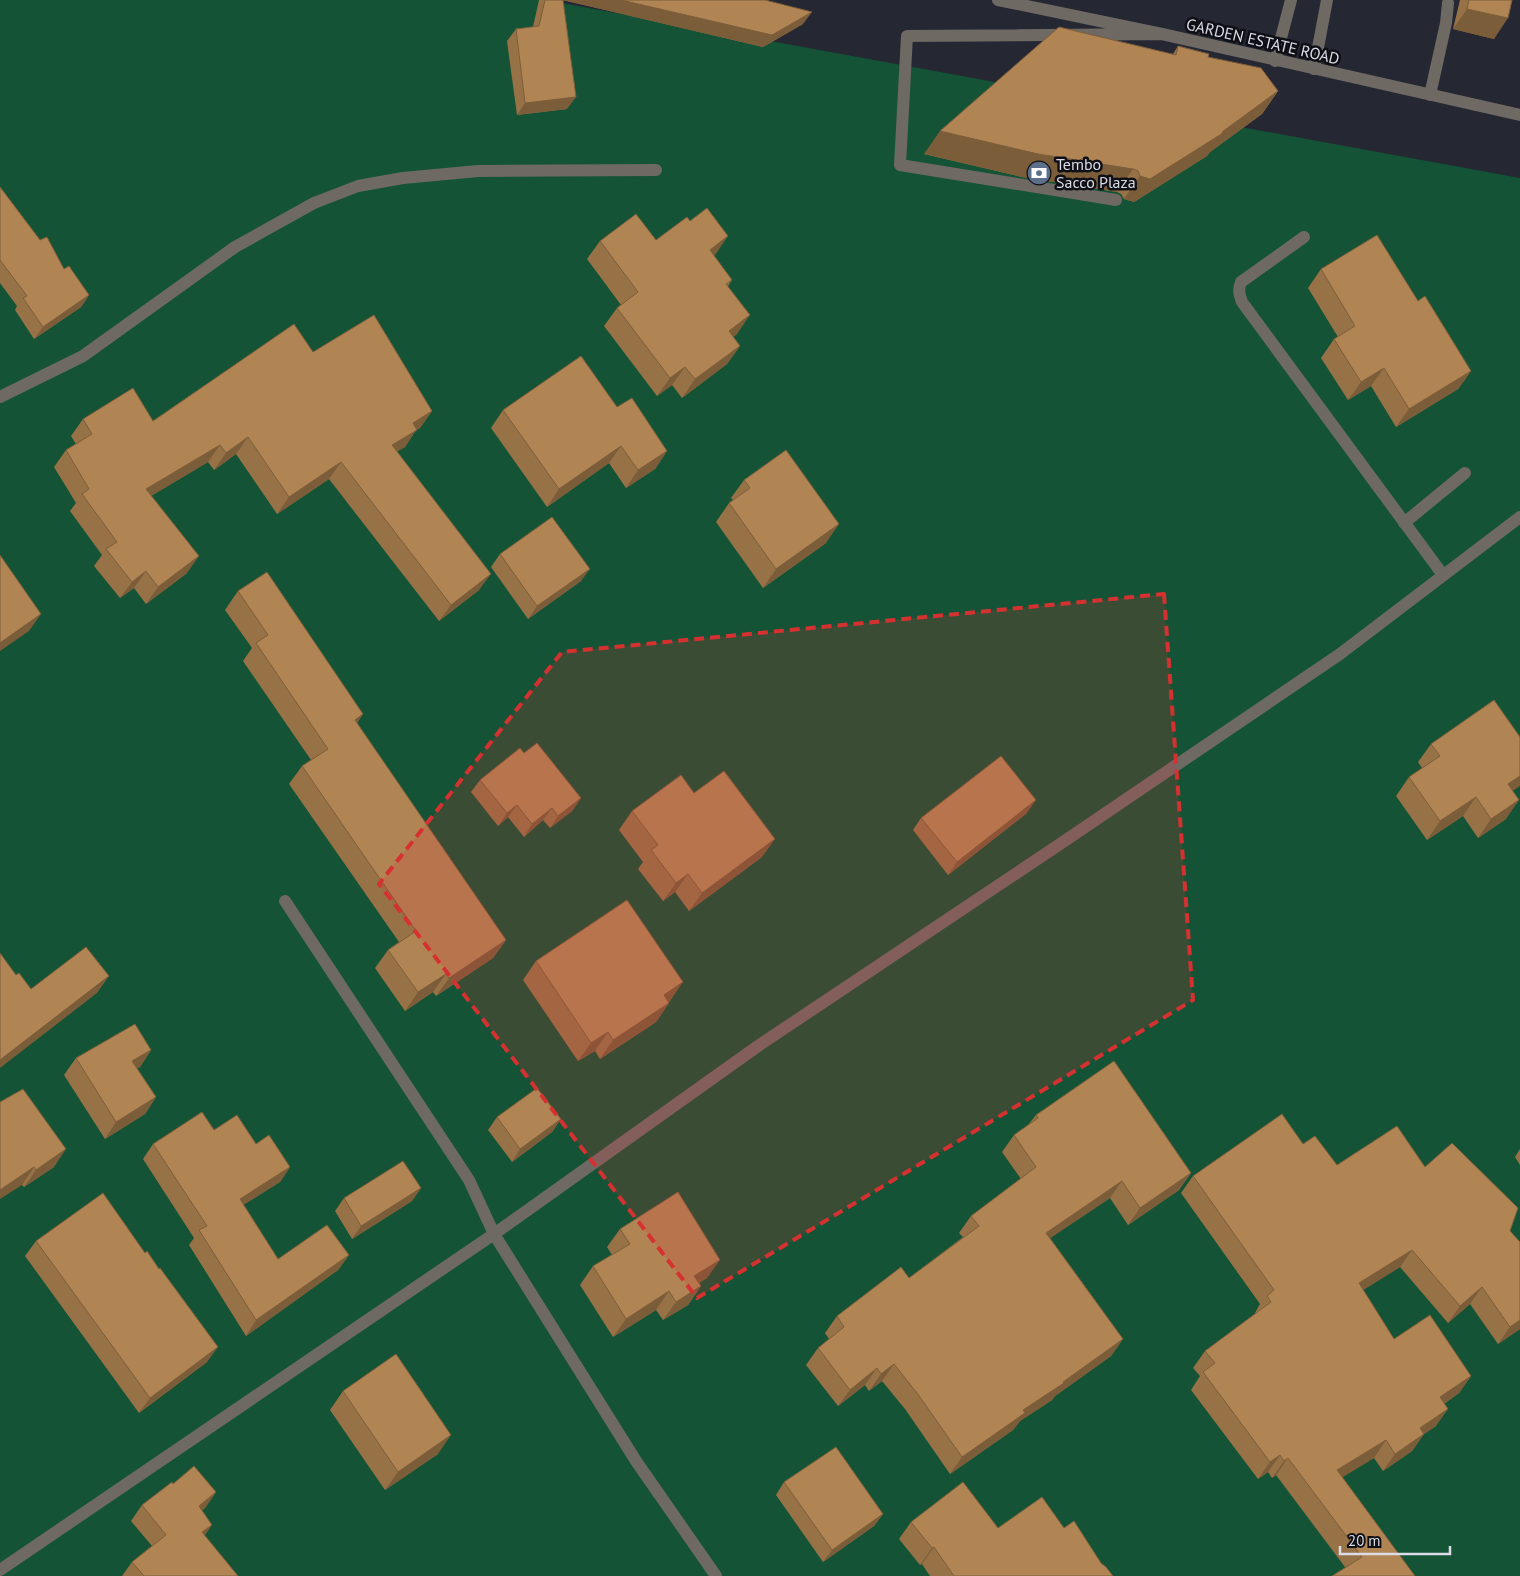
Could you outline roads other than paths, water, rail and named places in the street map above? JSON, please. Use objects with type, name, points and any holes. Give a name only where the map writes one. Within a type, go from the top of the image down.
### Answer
[{"type":"street","name":"GARDEN ESTATE ROAD","points":[[998,0],[1162,34],[1520,115]]},
{"type":"street","points":[[1275,61],[1291,0]]},
{"type":"street","points":[[1314,69],[1326,0]]},
{"type":"street","points":[[1430,95],[1446,23],[1448,3]]},
{"type":"street","points":[[1116,200],[900,164],[907,36],[1162,34]]},
{"type":"street","points":[[0,398],[83,356],[235,248],[314,203],[358,186],[403,178],[478,171],[656,170]]},
{"type":"street","points":[[1304,237],[1241,282],[1239,295],[1242,302],[1443,575]]},
{"type":"street","points":[[1404,523],[1465,473]]},
{"type":"street","points":[[0,1570],[494,1234],[758,1046],[1340,654],[1520,517]]},
{"type":"street","points":[[285,901],[469,1180],[494,1234],[636,1461],[716,1576]]},
{"type":"place","name":"Tembo Sacco Plaza","points":[[1039,173]]}]
